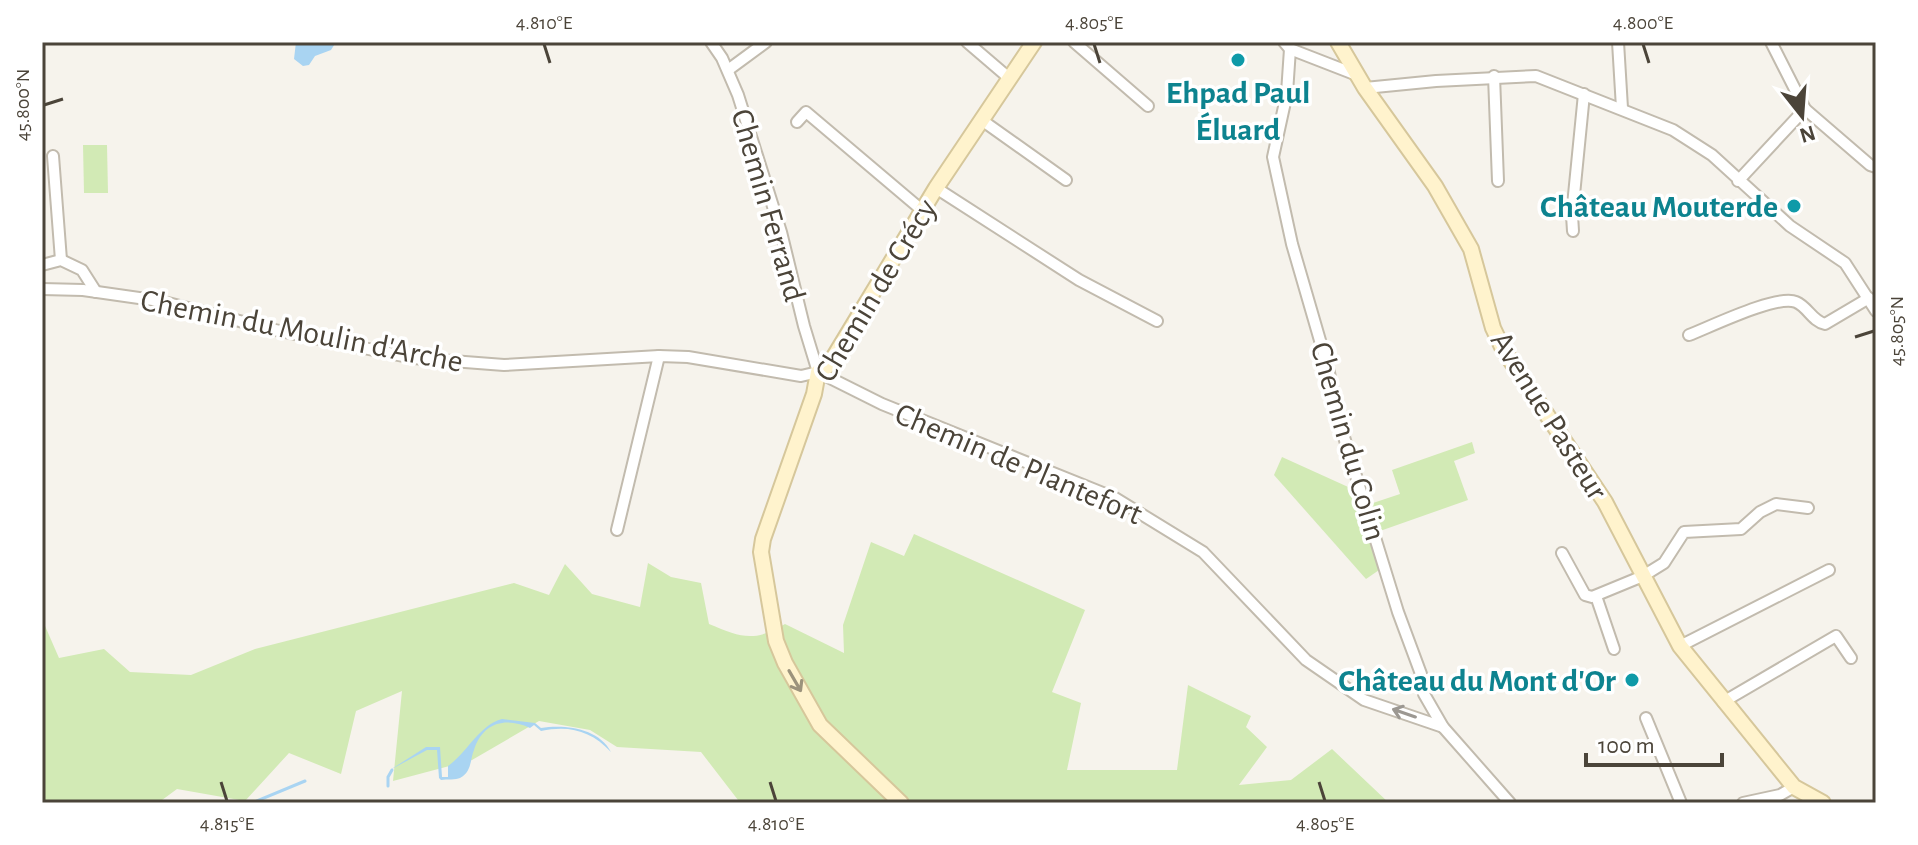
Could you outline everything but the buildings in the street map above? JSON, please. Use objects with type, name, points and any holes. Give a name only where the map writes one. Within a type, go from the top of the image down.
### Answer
[{"type":"main road","name":"Chemin de Crécy","points":[[901,803],[820,725],[785,663],[776,641],[761,565],[763,539],[814,394],[818,372],[829,365],[936,188],[1034,42]]},
{"type":"main road","name":"Avenue Pasteur","points":[[1338,42],[1365,88],[1435,186],[1471,249],[1493,328],[1503,349],[1605,502],[1680,646],[1794,787],[1813,801]]},
{"type":"street","name":"Chemin Ferrand","points":[[711,42],[728,70],[781,232],[818,372]]},
{"type":"street","points":[[728,70],[766,42]]},
{"type":"street","points":[[967,42],[1009,78]]},
{"type":"street","points":[[1074,42],[1148,106]]},
{"type":"street","points":[[1618,42],[1622,108]]},
{"type":"street","points":[[1771,42],[1805,109],[1876,167]]},
{"type":"street","points":[[1287,46],[1357,75]]},
{"type":"street","name":"Chemin du Colin","points":[[1287,46],[1287,93],[1273,157],[1292,244],[1328,368],[1340,424],[1398,612],[1421,674],[1424,694],[1443,727],[1510,803]]},
{"type":"street","points":[[1494,76],[1498,181]]},
{"type":"street","points":[[1365,88],[1494,76],[1536,76],[1673,130],[1712,155],[1790,226],[1845,263],[1876,311]]},
{"type":"street","points":[[1573,231],[1584,94]]},
{"type":"street","points":[[1738,181],[1805,109]]},
{"type":"street","points":[[797,122],[806,112],[923,211]]},
{"type":"street","points":[[983,121],[1066,180]]},
{"type":"street","points":[[53,156],[61,260]]},
{"type":"street","points":[[936,188],[1079,280],[1157,321]]},
{"type":"street","points":[[42,265],[61,260],[82,270],[96,292]]},
{"type":"street","name":"Chemin du Moulin d'Arche","points":[[42,289],[73,289],[160,301],[275,330],[413,358],[504,365],[688,357],[801,376],[818,372]]},
{"type":"street","points":[[1689,335],[1776,302],[1793,300],[1805,307],[1817,322],[1825,324],[1869,298]]},
{"type":"street","points":[[617,530],[659,356]]},
{"type":"street","name":"Chemin de Plantefort","points":[[818,372],[882,404],[1115,498],[1203,552],[1306,660],[1364,700],[1443,727]]},
{"type":"street","points":[[1562,553],[1585,595],[1596,596],[1643,576],[1664,563],[1684,532],[1741,529],[1760,512],[1776,504],[1808,508]]},
{"type":"street","points":[[1680,646],[1829,570]]},
{"type":"street","points":[[1596,596],[1614,649]]},
{"type":"street","points":[[1723,702],[1836,636],[1851,658]]},
{"type":"street","points":[[1646,718],[1681,803]]},
{"type":"street","points":[[1743,803],[1780,795],[1794,787]]},
{"type":"green space","points":[[83,145],[107,145],[108,193],[84,193]]},
{"type":"green space","points":[[1472,442],[1475,453],[1454,461],[1468,500],[1380,531],[1370,504],[1400,494],[1392,470]]},
{"type":"green space","points":[[1282,457],[1357,491],[1382,568],[1366,579],[1274,475]]},
{"type":"green space","points":[[914,534],[1085,610],[1052,692],[1081,703],[1067,770],[1177,770],[1188,685],[1251,716],[1246,727],[1267,747],[1239,785],[1291,780],[1332,749],[1389,803],[736,803],[738,800],[701,752],[617,747],[590,730],[539,721],[472,760],[393,781],[402,691],[356,711],[341,774],[289,753],[245,801],[177,789],[158,803],[42,803],[42,619],[59,658],[104,649],[130,672],[191,675],[255,649],[514,583],[549,595],[565,564],[592,594],[640,607],[648,563],[671,577],[701,583],[709,624],[730,632],[755,636],[785,624],[844,653],[843,625],[871,542],[904,556]]},
{"type":"water","points":[[296,42],[336,42],[331,50],[315,56],[309,65],[303,66],[294,59]]},
{"type":"water","points":[[502,719],[535,723],[541,728],[560,727],[590,733],[611,752],[596,739],[579,731],[541,731],[534,725],[530,728],[504,723],[496,724],[483,733],[469,769],[460,778],[439,778],[437,750],[427,750],[390,770],[426,747],[440,747],[442,777],[448,777],[448,766],[480,733]]},
{"type":"waterway","points":[[388,786],[392,770]]},
{"type":"waterway","points":[[252,803],[305,781]]},
{"type":"place","name":"Ehpad Paul Éluard","points":[[1238,60]]},
{"type":"place","name":"Château Mouterde","points":[[1794,206]]},
{"type":"place","name":"Château du Mont d'Or","points":[[1632,680]]}]
